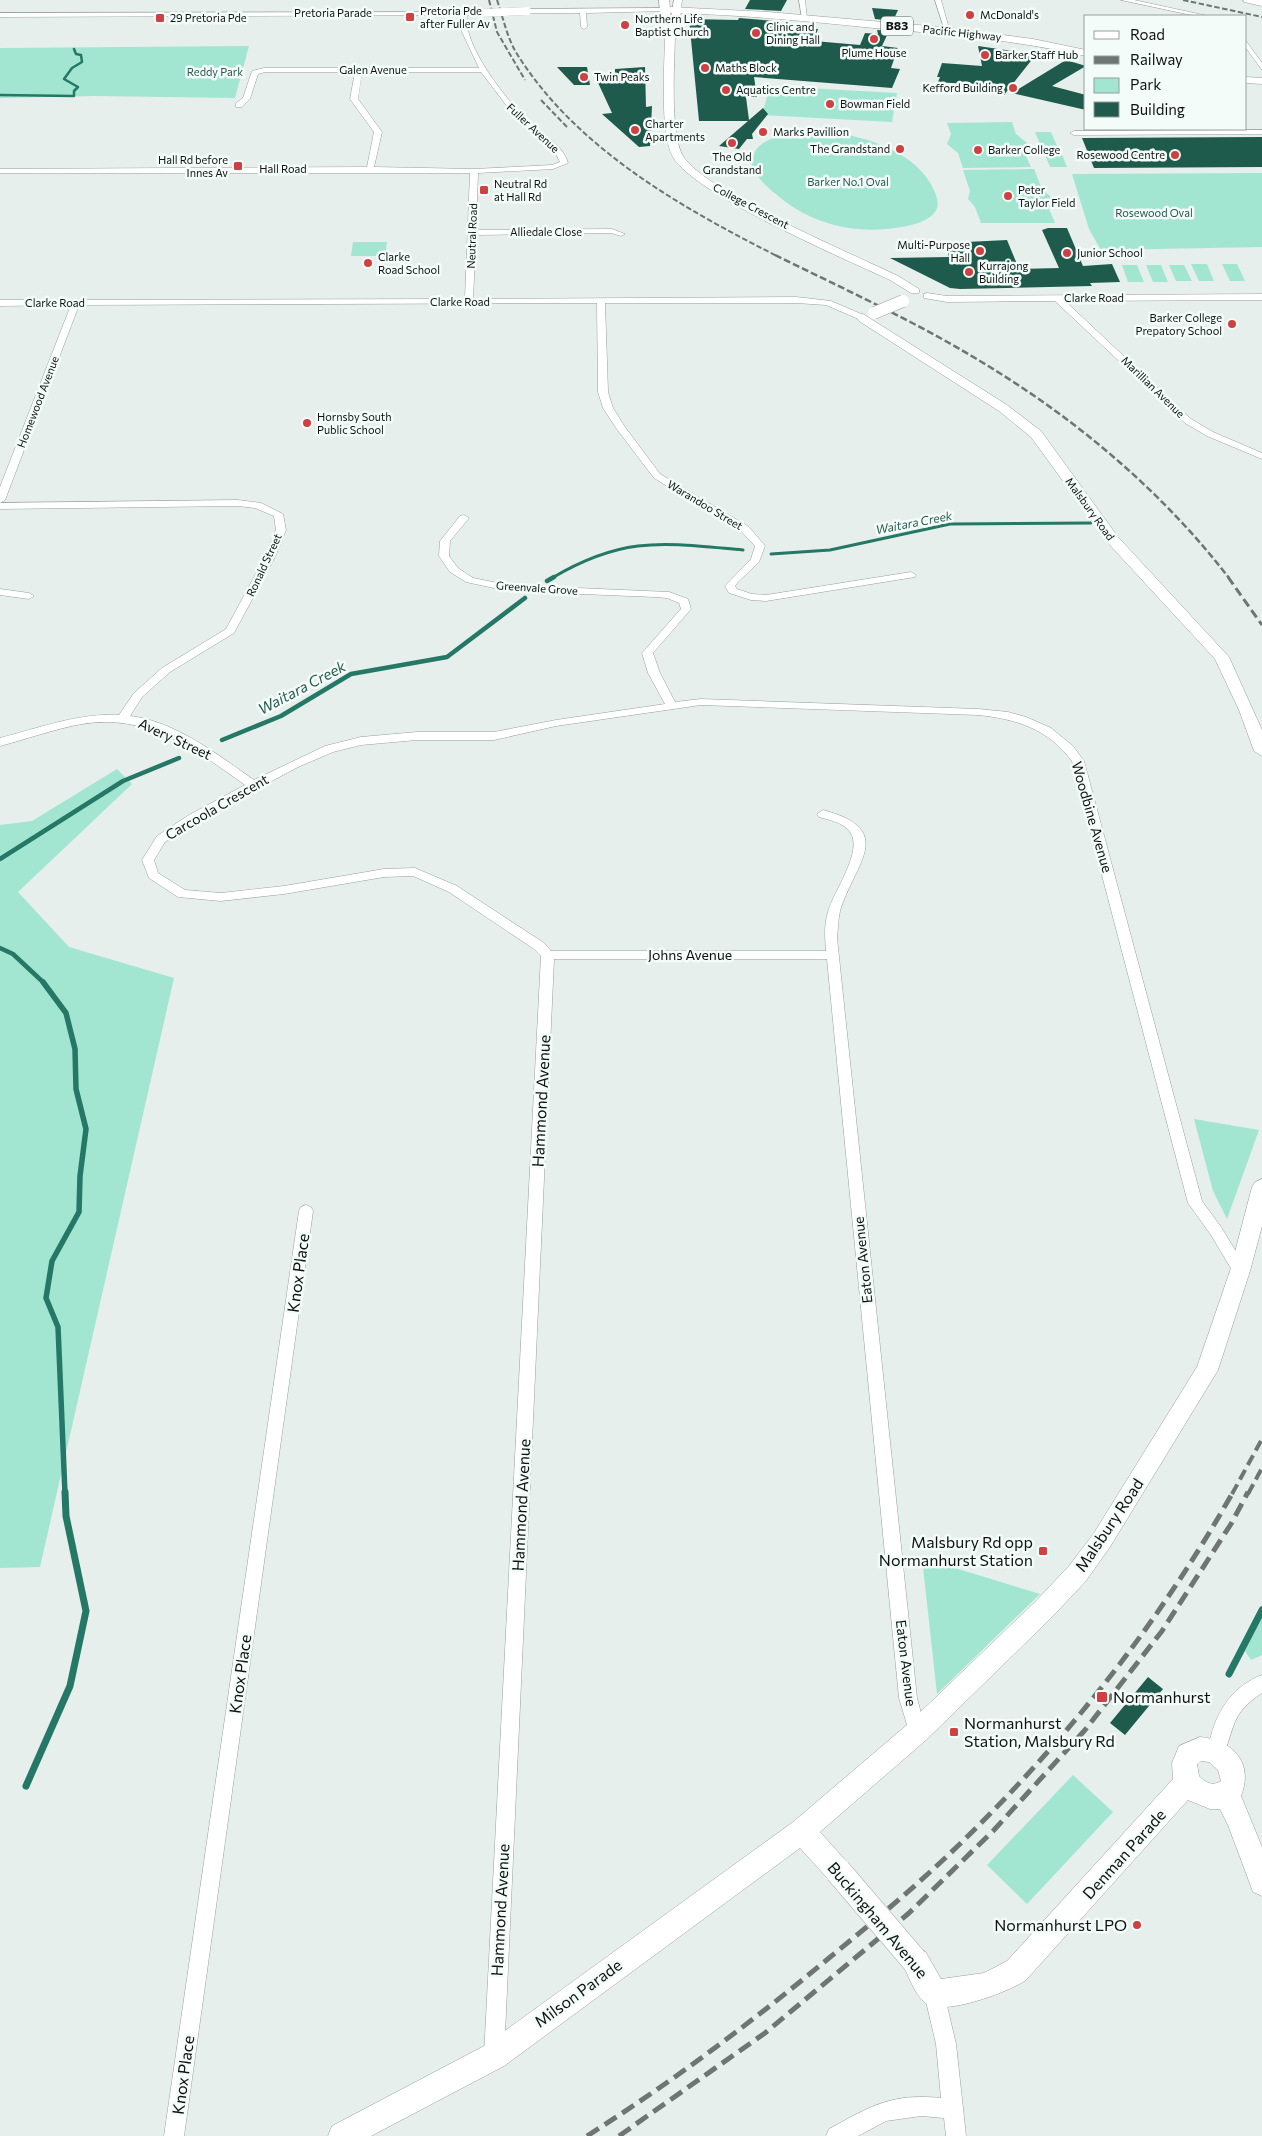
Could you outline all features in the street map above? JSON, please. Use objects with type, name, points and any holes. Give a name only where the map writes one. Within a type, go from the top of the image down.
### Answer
[{"type":"main road","name":"Pacific Highway","points":[[694,0],[748,13]]},
{"type":"main road","name":"Pacific Highway","points":[[665,5],[948,31],[1036,43],[1084,53]]},
{"type":"main road","points":[[1247,80],[1262,81]]},
{"type":"street","points":[[802,0],[805,18]]},
{"type":"street","points":[[938,0],[948,31]]},
{"type":"street","points":[[1124,0],[1200,15]]},
{"type":"street","points":[[1143,0],[1172,9]]},
{"type":"street","points":[[1247,0],[1262,3]]},
{"type":"street","name":"Pretoria Parade","points":[[0,16],[464,14],[583,11],[665,5]]},
{"type":"street","name":"College Crescent","points":[[665,5],[665,27],[670,31]]},
{"type":"street","name":"College Crescent","points":[[677,5],[674,27],[670,31],[671,116],[678,156],[688,168],[716,189],[894,278],[910,296]]},
{"type":"street","points":[[583,11],[584,27]]},
{"type":"street","name":"Fuller Avenue","points":[[464,14],[463,24],[482,70],[501,98],[559,153],[564,159],[564,163]]},
{"type":"street","points":[[1247,45],[1262,68]]},
{"type":"street","name":"Galen Avenue","points":[[239,105],[246,99],[256,73],[264,70],[482,70]]},
{"type":"street","points":[[359,70],[354,99],[378,132],[370,169]]},
{"type":"street","points":[[1074,133],[1262,132]]},
{"type":"street","name":"Hall Road","points":[[0,171],[370,169],[474,171],[553,167],[564,163]]},
{"type":"street","name":"Neutral Road","points":[[469,302],[474,171]]},
{"type":"street","name":"Alliedale Close","points":[[472,232],[612,231],[621,234]]},
{"type":"street","points":[[868,316],[910,296],[922,298],[927,296]]},
{"type":"street","name":"Clarke Road","points":[[927,296],[947,299],[1262,297]]},
{"type":"street","name":"Marillian Avenue","points":[[1057,298],[1132,366],[1156,393],[1188,421],[1210,434],[1262,456]]},
{"type":"street","name":"Clarke Road","points":[[0,303],[812,300],[828,303],[868,316]]},
{"type":"street","name":"Warandoo Street","points":[[601,301],[603,392],[608,408],[657,476],[745,529],[760,546],[759,554],[751,568],[735,578],[730,586],[733,591]]},
{"type":"street","name":"Homewood Avenue","points":[[0,500],[76,303]]},
{"type":"street","name":"Malsbury Road","points":[[868,316],[1003,408],[1036,434],[1112,540],[1222,657],[1247,710],[1262,751]]},
{"type":"street","points":[[1251,463],[1262,461]]},
{"type":"street","name":"Ronald Street","points":[[0,506],[257,505],[278,514],[282,521],[281,530],[260,578],[230,632],[166,670],[138,695],[122,719]]},
{"type":"street","name":"Greenvale Grove","points":[[464,518],[444,541],[444,556],[454,570],[470,580],[508,588],[669,595],[684,601],[686,609],[648,653],[654,673],[671,705]]},
{"type":"street","points":[[733,591],[751,597],[766,598],[911,575]]},
{"type":"street","points":[[0,592],[28,596]]},
{"type":"street","name":"Woodbine Avenue","points":[[671,705],[710,702],[1009,715],[1029,720],[1067,744],[1078,761],[1195,1204],[1216,1231],[1240,1271]]},
{"type":"street","name":"Carcoola Crescent","points":[[548,955],[539,946],[453,890],[415,872],[384,873],[284,890],[221,897],[182,894],[153,875],[148,860],[161,839],[193,818],[328,748],[361,741],[417,736],[494,736],[556,723],[671,705]]},
{"type":"street","name":"Avery Street","points":[[0,742],[82,721],[122,719],[145,722],[216,759],[254,786]]},
{"type":"street","name":"Eaton Avenue","points":[[823,814],[846,821],[855,828],[858,836],[859,855],[854,872],[834,912],[831,938],[908,1698],[917,1732]]},
{"type":"street","name":"Johns Avenue","points":[[548,955],[833,955]]},
{"type":"street","name":"Hammond Avenue","points":[[494,2056],[548,955]]},
{"type":"street","name":"Malsbury Road","points":[[802,1831],[917,1732],[1063,1589],[1077,1574],[1102,1540],[1207,1370],[1240,1271],[1262,1187]]},
{"type":"street","name":"Knox Place","points":[[174,2136],[306,1211]]},
{"type":"street","points":[[1216,1752],[1222,1722],[1234,1704],[1262,1684]]},
{"type":"street","points":[[1200,1749],[1216,1752],[1228,1762],[1234,1776],[1231,1789],[1219,1797],[1201,1795],[1187,1782],[1183,1768],[1188,1755],[1200,1749]]},
{"type":"street","name":"Denman Parade","points":[[934,1994],[991,1986],[1017,1972],[1187,1782]]},
{"type":"street","points":[[1226,1794],[1239,1819],[1262,1883]]},
{"type":"street","name":"Milson Parade","points":[[342,2136],[494,2056],[802,1831]]},
{"type":"street","name":"Buckingham Avenue","points":[[802,1831],[915,1961],[934,1994],[942,2018],[956,2136]]},
{"type":"street","points":[[836,2136],[884,2111],[921,2106],[953,2109]]},
{"type":"green space","name":"Reddy Park","points":[[249,46],[235,98],[95,96],[0,98],[0,48]]},
{"type":"green space","name":"Bowman Field","points":[[770,86],[897,93],[892,122],[762,115]]},
{"type":"green space","points":[[1012,122],[1016,134],[1027,143],[1024,152],[1031,167],[963,168],[958,153],[947,144],[951,134],[947,123]]},
{"type":"green space","name":"Barker No.1 Oval","points":[[806,132],[828,132],[874,142],[889,148],[916,165],[934,190],[938,204],[935,212],[924,221],[901,227],[868,230],[835,225],[805,214],[791,205],[766,186],[752,167],[753,155],[759,146],[768,140]]},
{"type":"green space","points":[[1035,132],[1051,132],[1057,146],[1041,146]]},
{"type":"green space","points":[[1044,152],[1061,152],[1067,167],[1050,167]]},
{"type":"green space","name":"Peter Taylor Field","points":[[1034,169],[1042,189],[1053,199],[1049,209],[1055,223],[981,223],[975,207],[968,199],[970,191],[963,170]]},
{"type":"green space","name":"Rosewood Oval","points":[[1262,173],[1262,247],[1101,250],[1089,229],[1072,174]]},
{"type":"green space","points":[[353,242],[387,242],[385,256],[351,256]]},
{"type":"green space","points":[[1191,264],[1207,264],[1214,281],[1199,281]]},
{"type":"green space","points":[[1222,264],[1237,264],[1245,281],[1230,281]]},
{"type":"green space","points":[[1122,265],[1137,265],[1144,282],[1128,282]]},
{"type":"green space","points":[[1146,265],[1161,265],[1168,282],[1153,282]]},
{"type":"green space","points":[[1169,265],[1184,265],[1192,281],[1176,281]]},
{"type":"green space","points":[[117,769],[132,784],[18,892],[69,947],[174,978],[40,1567],[0,1568],[0,825],[32,821]]},
{"type":"green space","points":[[1194,1119],[1259,1130],[1227,1219],[1213,1191]]},
{"type":"green space","points":[[922,1558],[1040,1594],[937,1694]]},
{"type":"green space","points":[[1262,1617],[1262,1655],[1251,1660],[1245,1651]]},
{"type":"green space","points":[[1073,1775],[1113,1812],[1027,1904],[987,1865]]},
{"type":"building","points":[[750,0],[787,0],[781,11],[745,9]]},
{"type":"building","points":[[872,8],[898,10],[893,21],[875,19]]},
{"type":"building","points":[[739,18],[775,21],[775,25],[818,29],[814,41],[860,45],[865,33],[878,34],[877,30],[889,31],[882,46],[898,48],[891,68],[900,69],[892,88],[754,77],[757,97],[746,97],[749,120],[763,108],[768,114],[752,134],[753,139],[747,139],[739,149],[719,146],[748,121],[699,121],[689,19],[738,20]]},
{"type":"building","points":[[978,46],[1027,53],[1024,56],[1034,57],[1004,95],[975,90],[978,85],[938,82],[940,77],[937,77],[942,63],[982,66]]},
{"type":"building","points":[[1066,60],[1084,65],[1052,86],[1084,94],[1084,110],[1012,93]]},
{"type":"building","name":"Twin Peaks","points":[[557,67],[587,67],[590,85],[574,85]]},
{"type":"building","points":[[645,67],[646,107],[652,106],[650,146],[639,147],[602,114],[612,113],[594,74],[615,73],[615,69]]},
{"type":"building","name":"Rosewood Centre","points":[[1262,137],[1262,167],[1094,168],[1082,138]]},
{"type":"building","points":[[1048,228],[1067,228],[1083,266],[1112,264],[1120,282],[1090,283],[1092,286],[950,288],[890,258],[949,257],[946,243],[1007,240],[1019,269],[1059,268],[1042,230]]},
{"type":"building","points":[[1148,1677],[1163,1689],[1125,1735],[1110,1723]]},
{"type":"waterway","points":[[0,95],[74,96],[74,91],[78,87],[64,79],[72,68],[82,62],[81,55],[76,54],[74,49]]},
{"type":"waterway","name":"Waitara Creek","points":[[771,554],[830,550],[950,524],[1091,523]]},
{"type":"waterway","name":"Waitara Creek","points":[[552,578],[601,554],[623,548],[667,544],[743,550]]},
{"type":"waterway","name":"Waitara Creek","points":[[547,581],[554,577]]},
{"type":"waterway","name":"Waitara Creek","points":[[222,740],[281,716],[351,674],[447,657],[525,598]]},
{"type":"waterway","name":"Waitara Creek","points":[[0,859],[123,781],[179,758]]},
{"type":"waterway","points":[[0,948],[13,954],[43,982]]},
{"type":"waterway","points":[[43,982],[66,1013],[75,1049],[76,1089],[86,1129],[80,1176],[79,1212],[52,1261],[46,1298],[58,1327],[65,1494]]},
{"type":"waterway","points":[[26,1786],[70,1686],[86,1611],[66,1516],[65,1492]]},
{"type":"waterway","points":[[1229,1674],[1262,1610]]},
{"type":"railway","points":[[489,0],[497,32],[525,80]]},
{"type":"railway","points":[[497,0],[517,54],[541,88],[569,118],[633,172],[704,217],[776,256]]},
{"type":"railway","points":[[1183,0],[1262,17]]},
{"type":"railway","points":[[541,100],[567,127]]},
{"type":"railway","points":[[776,256],[930,332],[1015,383],[1049,407],[1115,458],[1145,486],[1175,515],[1229,578]]},
{"type":"railway","points":[[1228,577],[1262,625]]},
{"type":"railway","points":[[1232,1494],[1262,1439]]},
{"type":"railway","points":[[1248,1494],[1262,1468]]},
{"type":"railway","points":[[587,2136],[681,2073],[771,2005],[902,1897],[971,1833],[1045,1754],[1114,1672],[1177,1584],[1233,1492]]},
{"type":"railway","points":[[619,2136],[765,2033],[909,1913],[994,1830],[1085,1730],[1162,1631],[1231,1524],[1248,1492]]},
{"type":"place","name":"McDonald's","points":[[970,15]]},
{"type":"place","name":"Pretoria Pde after Fuller Av","points":[[410,17]]},
{"type":"place","name":"29 Pretoria Pde","points":[[160,18]]},
{"type":"place","name":"Northern Life Baptist Church","points":[[625,25]]},
{"type":"place","name":"Clinic and Dining Hall","points":[[756,33]]},
{"type":"place","name":"Plume House","points":[[874,39]]},
{"type":"place","name":"Barker Staff Hub","points":[[985,55]]},
{"type":"place","name":"Maths Block","points":[[705,68]]},
{"type":"place","name":"Twin Peaks","points":[[584,77]]},
{"type":"place","name":"Kefford Building","points":[[1013,88]]},
{"type":"place","name":"Aquatics Centre","points":[[726,90]]},
{"type":"place","name":"Bowman Field","points":[[830,104]]},
{"type":"place","name":"Charter Apartments","points":[[635,130]]},
{"type":"place","name":"Marks Pavillion","points":[[763,132]]},
{"type":"place","name":"The Old Grandstand","points":[[732,143]]},
{"type":"place","name":"The Grandstand","points":[[900,149]]},
{"type":"place","name":"Barker College","points":[[978,150]]},
{"type":"place","name":"Rosewood Centre","points":[[1175,155]]},
{"type":"place","name":"Hall Rd before Innes Av","points":[[238,166]]},
{"type":"place","name":"Neutral Rd at Hall Rd","points":[[484,190]]},
{"type":"place","name":"Peter Taylor Field","points":[[1008,196]]},
{"type":"place","name":"Multi-Purpose Hall","points":[[980,251]]},
{"type":"place","name":"Junior School","points":[[1067,253]]},
{"type":"place","name":"Clarke Road School","points":[[368,263]]},
{"type":"place","name":"Kurrajong Building","points":[[969,272]]},
{"type":"place","name":"Barker College Prepatory School","points":[[1232,324]]},
{"type":"place","name":"Hornsby South Public School","points":[[307,423]]},
{"type":"place","name":"Malsbury Rd opp Normanhurst Station","points":[[1043,1551]]},
{"type":"place","name":"Normanhurst","points":[[1102,1697]]},
{"type":"place","name":"Normanhurst Station, Malsbury Rd","points":[[954,1732]]},
{"type":"place","name":"Normanhurst LPO","points":[[1137,1925]]}]
